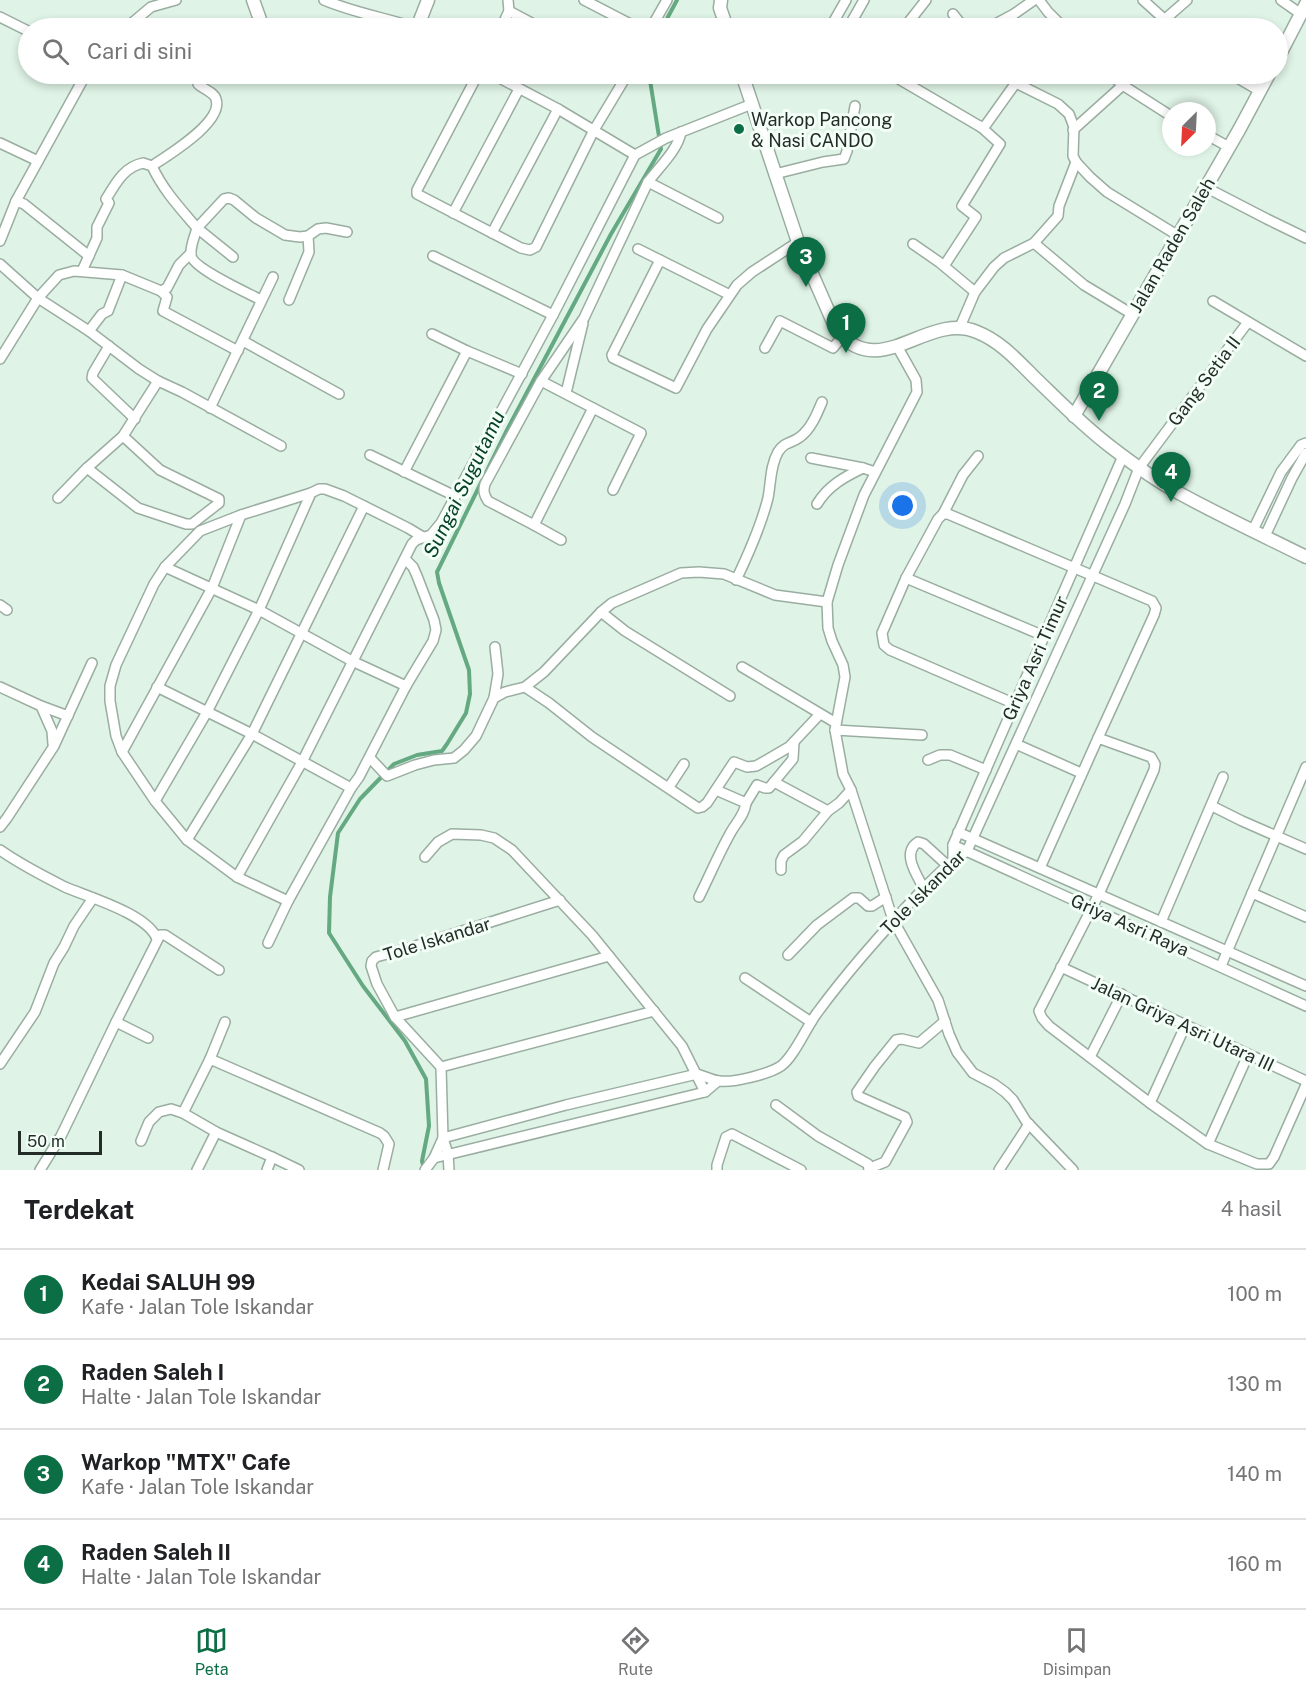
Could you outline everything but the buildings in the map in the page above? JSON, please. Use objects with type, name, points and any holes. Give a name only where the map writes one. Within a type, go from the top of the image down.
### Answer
[{"type":"main road","points":[[253,0],[259,18]]},
{"type":"main road","points":[[421,18],[428,0]]},
{"type":"main road","points":[[721,0],[720,8],[724,18]]},
{"type":"main road","points":[[1288,40],[1302,16]]},
{"type":"main road","points":[[745,84],[798,242],[837,331],[842,337],[865,350],[880,351],[939,330],[960,327],[988,336],[1008,351],[1074,416],[1139,468],[1178,493],[1306,557]]},
{"type":"main road","name":"Jalan Raden Saleh","points":[[1074,416],[1264,84]]},
{"type":"street","points":[[138,18],[151,7],[176,0]]},
{"type":"street","points":[[324,0],[379,18]]},
{"type":"street","points":[[506,18],[509,11],[508,0]]},
{"type":"street","points":[[584,0],[619,18]]},
{"type":"street","points":[[657,18],[667,0]]},
{"type":"street","points":[[836,18],[846,0]]},
{"type":"street","points":[[854,18],[864,0]]},
{"type":"street","points":[[912,18],[926,0]]},
{"type":"street","points":[[1007,18],[1034,0]]},
{"type":"street","points":[[1039,0],[1054,18]]},
{"type":"street","points":[[1143,0],[1161,18]]},
{"type":"street","points":[[1175,18],[1187,0]]},
{"type":"street","points":[[1281,0],[1302,16]]},
{"type":"street","points":[[509,11],[522,18]]},
{"type":"street","points":[[953,14],[956,18]]},
{"type":"street","points":[[0,17],[18,26]]},
{"type":"street","points":[[0,241],[16,201],[80,84]]},
{"type":"street","points":[[152,166],[192,138],[210,119],[217,106],[217,101],[214,95],[198,84]]},
{"type":"street","points":[[473,84],[417,190],[417,194],[521,248],[530,250],[536,247],[594,130],[620,84]]},
{"type":"street","points":[[510,84],[637,153]]},
{"type":"street","points":[[908,84],[980,126],[1000,144],[962,206],[976,217],[944,266]]},
{"type":"street","points":[[980,126],[985,126],[1012,86],[1018,84],[1058,104],[1069,114],[1073,130],[1073,156],[1076,162],[1107,192],[1177,235]]},
{"type":"street","points":[[1073,130],[1111,84]]},
{"type":"street","points":[[1127,84],[1162,110]]},
{"type":"street","points":[[1248,84],[1260,91]]},
{"type":"street","points":[[453,213],[519,89]]},
{"type":"street","points":[[237,877],[302,762],[412,544],[416,540],[431,535],[441,523],[522,374],[637,153],[666,138],[752,104]]},
{"type":"street","points":[[775,174],[801,166],[844,159],[848,151],[855,106]]},
{"type":"street","points":[[492,233],[558,109]]},
{"type":"street","points":[[561,540],[488,501],[483,490],[541,381],[584,318],[648,182],[671,152],[681,132]]},
{"type":"street","points":[[1216,140],[1229,147]]},
{"type":"street","points":[[0,143],[38,161]]},
{"type":"street","points":[[960,327],[975,292],[994,267],[1004,258],[1034,243],[1058,216],[1059,206],[1076,162]]},
{"type":"street","points":[[81,272],[97,238],[97,227],[108,207],[109,202],[106,199],[127,169],[140,163],[152,166],[159,182],[197,228],[233,257]]},
{"type":"street","points":[[648,182],[718,218]]},
{"type":"street","points":[[1205,187],[1306,238]]},
{"type":"street","points":[[161,291],[166,288],[179,265],[190,253],[197,228],[224,199],[234,200],[256,218],[285,235],[308,236],[318,229],[326,228],[347,232]]},
{"type":"street","points":[[16,201],[24,204],[89,256]]},
{"type":"street","points":[[289,300],[309,252],[308,236]]},
{"type":"street","points":[[660,260],[612,351],[613,358],[676,388],[707,329],[736,285],[798,242]]},
{"type":"street","points":[[913,243],[975,292]]},
{"type":"street","points":[[1034,243],[1084,285],[1132,314]]},
{"type":"street","points":[[638,249],[730,295]]},
{"type":"street","points":[[190,253],[195,263],[226,283],[261,300]]},
{"type":"street","points":[[433,256],[553,315]]},
{"type":"street","points":[[0,264],[38,298],[89,331],[139,369],[281,446]]},
{"type":"street","points":[[0,359],[38,298],[59,275],[66,272],[122,275],[161,291],[167,297],[163,311],[238,351]]},
{"type":"street","points":[[89,331],[102,314],[108,311],[122,275]]},
{"type":"street","points":[[210,408],[273,277]]},
{"type":"street","name":"Gang Setia II","points":[[1213,301],[1306,356]]},
{"type":"street","points":[[566,393],[584,318]]},
{"type":"street","points":[[765,348],[780,321],[833,348],[842,337]]},
{"type":"street","name":"Gang Setia II","points":[[1139,468],[1248,322]]},
{"type":"street","points":[[432,334],[522,374]]},
{"type":"street","points":[[243,341],[339,394]]},
{"type":"street","points":[[109,346],[92,378],[135,419]]},
{"type":"street","points":[[897,346],[916,380],[917,392],[864,495],[827,602],[828,628],[845,676],[835,727],[843,774],[851,790],[893,920],[938,1000],[957,1052],[973,1073],[1005,1092],[1029,1124],[1073,1170]]},
{"type":"street","points":[[404,472],[467,351]]},
{"type":"street","points":[[58,498],[123,436],[158,381]]},
{"type":"street","points":[[541,381],[641,433],[613,490]]},
{"type":"street","points":[[736,580],[754,542],[768,497],[776,455],[787,442],[802,436],[810,426],[822,402]]},
{"type":"street","points":[[534,525],[592,408]]},
{"type":"street","points":[[87,468],[138,508],[186,524],[192,524],[219,503],[219,499],[160,470],[123,436]]},
{"type":"street","points":[[1253,530],[1281,472],[1301,446],[1306,443]]},
{"type":"street","points":[[1265,536],[1306,453]]},
{"type":"street","points":[[370,455],[455,496]]},
{"type":"street","points":[[978,456],[963,475],[943,514],[938,519],[906,578],[882,633],[884,645],[890,650],[1015,704]]},
{"type":"street","name":"Griya Asri Timur","points":[[950,862],[952,845],[1123,456]]},
{"type":"street","points":[[811,458],[875,472]]},
{"type":"street","points":[[817,504],[832,485],[863,468]]},
{"type":"street","name":"Tole Iskandar","points":[[697,1074],[718,1081],[748,1078],[782,1066],[838,985],[893,920],[950,862],[967,851],[1125,504],[1139,468]]},
{"type":"street","points":[[288,901],[237,877],[187,840],[155,801],[122,752],[116,736],[110,702],[111,686],[124,648],[154,584],[165,567],[200,531],[241,514],[325,489],[344,496],[423,537]]},
{"type":"street","points":[[155,801],[207,712],[260,610],[312,493]]},
{"type":"street","points":[[187,840],[252,734],[364,506]]},
{"type":"street","points":[[122,752],[212,588],[241,514]]},
{"type":"street","points":[[943,514],[948,514],[1091,575],[1152,602],[1156,608],[1040,868]]},
{"type":"street","points":[[268,943],[288,901],[351,788],[372,760],[406,686],[433,641],[436,630],[434,620],[413,567],[405,559]]},
{"type":"street","points":[[165,567],[260,610],[352,661],[406,686]]},
{"type":"street","points":[[494,698],[505,692],[525,687],[544,672],[612,603],[681,573],[724,574],[775,595],[827,602]]},
{"type":"street","points":[[906,578],[1044,636]]},
{"type":"street","points":[[601,612],[625,631],[730,696]]},
{"type":"street","points":[[372,760],[386,776],[415,765],[454,758],[464,750],[476,736],[494,698],[498,674],[495,647]]},
{"type":"street","points":[[0,827],[54,746],[92,663]]},
{"type":"street","points":[[742,667],[820,714],[835,727],[922,735]]},
{"type":"street","points":[[0,687],[68,716]]},
{"type":"street","points":[[157,687],[252,734],[351,788]]},
{"type":"street","points":[[525,687],[698,808],[707,803],[734,762],[747,767],[756,766],[789,747],[820,714]]},
{"type":"street","points":[[40,705],[52,731],[54,746]]},
{"type":"street","points":[[1098,738],[1151,757],[1155,764],[1154,770],[1099,894],[1039,1011],[1042,1018],[1049,1026],[1150,1103],[1208,1144],[1257,1164],[1269,1164],[1274,1157],[1306,1083]]},
{"type":"street","points":[[699,897],[730,833],[757,785],[767,789],[774,782],[793,759],[794,742]]},
{"type":"street","points":[[1016,744],[1081,773]]},
{"type":"street","points":[[928,760],[940,755],[950,755],[986,770]]},
{"type":"street","points":[[669,787],[684,764]]},
{"type":"street","points":[[1221,966],[1306,769]]},
{"type":"street","points":[[1161,922],[1223,777]]},
{"type":"street","points":[[774,782],[828,811]]},
{"type":"street","points":[[716,790],[746,803]]},
{"type":"street","points":[[781,870],[784,855],[803,841],[828,811],[851,790]]},
{"type":"street","points":[[1212,806],[1306,849]]},
{"type":"street","name":"Griya Asri Raya","points":[[958,832],[1306,986]]},
{"type":"street","points":[[425,857],[438,842],[452,834],[494,838],[512,850],[561,900],[682,1046],[705,1092]]},
{"type":"street","points":[[924,889],[910,859],[909,852],[912,846],[918,842],[924,844],[950,862]]},
{"type":"street","name":"Griya Asri Raya","points":[[952,845],[1306,1006]]},
{"type":"street","points":[[0,850],[65,886],[114,906],[142,922],[154,932],[157,939]]},
{"type":"street","points":[[1252,893],[1306,918]]},
{"type":"street","points":[[788,955],[817,925],[853,898],[859,898],[868,906],[872,906],[886,897]]},
{"type":"street","points":[[0,1064],[34,1012],[54,963],[93,898]]},
{"type":"street","name":"Tole Iskandar","points":[[441,1067],[395,1017],[377,984],[371,966],[372,961],[376,957],[561,900]]},
{"type":"street","points":[[40,1170],[61,1136],[160,935],[165,935],[219,970]]},
{"type":"street","points":[[395,1017],[609,956]]},
{"type":"street","name":"Jalan Griya Asri Utara III","points":[[1061,966],[1306,1083]]},
{"type":"street","points":[[745,978],[811,1022]]},
{"type":"street","points":[[1090,1057],[1122,994]]},
{"type":"street","points":[[449,1170],[448,1154],[443,1138],[441,1067],[654,1011]]},
{"type":"street","points":[[776,1105],[818,1136],[868,1164],[870,1168],[885,1162],[907,1122],[905,1117],[858,1096],[857,1092],[896,1040],[919,1043],[945,1021]]},
{"type":"street","points":[[116,1022],[148,1038]]},
{"type":"street","points":[[183,1113],[210,1059],[225,1022]]},
{"type":"street","points":[[1150,1103],[1185,1024]]},
{"type":"street","points":[[1208,1144],[1248,1055]]},
{"type":"street","points":[[210,1059],[380,1133],[389,1144],[383,1170]]},
{"type":"street","points":[[429,1164],[443,1138],[697,1074]]},
{"type":"street","points":[[429,1164],[448,1154],[705,1092],[718,1081]]},
{"type":"street","points":[[566,1106],[572,1124]]},
{"type":"street","points":[[141,1140],[150,1122],[159,1112],[171,1109],[299,1170]]},
{"type":"street","points":[[999,1170],[1029,1124]]},
{"type":"street","points":[[197,1170],[216,1132]]},
{"type":"street","points":[[717,1170],[726,1137],[732,1134],[801,1170]]},
{"type":"street","points":[[267,1170],[272,1157]]},
{"type":"waterway","name":"Sungai Sugutamu","points":[[667,18],[677,0]]},
{"type":"waterway","name":"Sungai Sugutamu","points":[[424,1169],[422,1161],[429,1126],[426,1079],[405,1041],[363,986],[329,933],[330,897],[338,833],[360,799],[394,764],[417,755],[442,751],[466,713],[470,694],[469,670],[437,572],[507,430],[611,234],[661,149],[651,84]]},
{"type":"place","name":"Warkop Pancong & Nasi CANDO","points":[[739,129]]},
{"type":"place","name":"Warkop \"MTX\" Cafe","points":[[806,287]]},
{"type":"place","name":"Kedai SALUH 99","points":[[846,353]]},
{"type":"place","name":"Raden Saleh I","points":[[1099,421]]},
{"type":"place","name":"Raden Saleh II","points":[[1171,502]]}]
